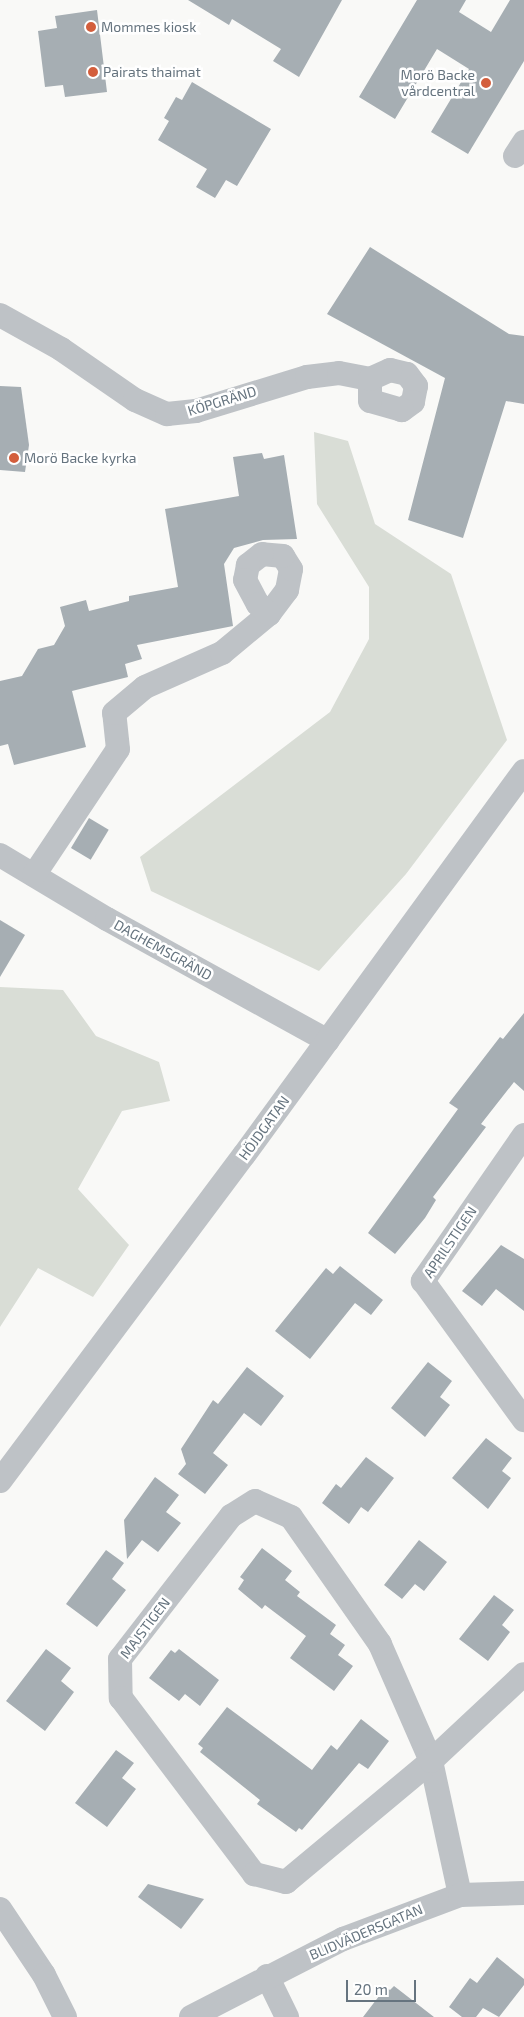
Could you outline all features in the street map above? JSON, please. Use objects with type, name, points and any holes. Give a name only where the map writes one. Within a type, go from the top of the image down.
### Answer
[{"type":"street","name":"KÖPGRÄND","points":[[0,316],[61,349],[135,400],[167,414],[206,409],[307,376],[340,373],[370,379]]},
{"type":"street","points":[[34,876],[118,749],[114,713],[145,687],[222,653],[269,614]]},
{"type":"street","name":"HÖJDGATAN","points":[[0,1481],[328,1042],[524,771]]},
{"type":"street","name":"DAGHEMSGRÄND","points":[[0,855],[328,1042]]},
{"type":"street","name":"APRILSTIGEN","points":[[524,1135],[423,1281],[524,1420]]},
{"type":"street","name":"MAJSTIGEN","points":[[431,1761],[286,1882],[254,1874],[121,1698],[120,1659],[231,1516],[255,1502],[291,1516],[380,1644],[431,1761],[460,1895]]},
{"type":"street","points":[[431,1761],[524,1674]]},
{"type":"street","name":"BLIDVÄDERSGATAN","points":[[191,2017],[267,1976],[343,1939],[460,1895],[524,1893]]},
{"type":"street","points":[[0,1909],[44,1975],[65,2017]]},
{"type":"street","points":[[267,1976],[287,2017]]},
{"type":"shaded area","points":[[314,432],[348,441],[375,524],[451,574],[507,740],[406,874],[319,971],[151,891],[140,857],[330,712],[369,639],[369,587],[317,504]]},
{"type":"shaded area","points":[[0,987],[63,990],[96,1036],[159,1062],[170,1101],[122,1111],[78,1189],[129,1245],[93,1297],[38,1268],[0,1327]]},
{"type":"building","points":[[188,0],[342,0],[299,77],[273,61],[281,49],[232,19],[229,25]]},
{"type":"building","name":"Morö Backe vårdcentral","points":[[417,0],[466,0],[459,12],[491,32],[510,0],[524,0],[524,61],[468,154],[431,132],[469,69],[437,49],[395,119],[359,97]]},
{"type":"building","points":[[97,10],[107,92],[65,97],[63,85],[45,87],[38,31],[57,28],[55,16]]},
{"type":"building","points":[[192,82],[271,129],[237,186],[226,180],[215,198],[196,187],[207,169],[158,140],[169,121],[164,118],[176,97],[182,100]]},
{"type":"building","points":[[370,247],[509,334],[524,336],[524,404],[506,401],[463,538],[408,520],[445,378],[327,314]]},
{"type":"building","name":"Morö Backe kyrka","points":[[0,386],[21,387],[29,445],[25,472],[0,470]]},
{"type":"building","points":[[262,453],[264,459],[284,455],[297,539],[263,540],[234,548],[224,564],[233,626],[137,645],[142,659],[125,664],[128,677],[72,691],[86,747],[14,765],[8,744],[0,746],[0,681],[22,676],[38,649],[54,645],[65,626],[60,607],[86,600],[89,611],[129,601],[129,596],[178,587],[165,509],[239,496],[233,457]]},
{"type":"building","points":[[89,818],[109,830],[91,860],[71,848]]},
{"type":"building","points":[[0,920],[25,935],[0,977]]},
{"type":"building","points":[[524,1013],[524,1091],[514,1082],[481,1124],[486,1127],[433,1197],[436,1200],[425,1218],[395,1254],[368,1233],[458,1109],[449,1103],[500,1037],[503,1039]]},
{"type":"building","points":[[501,1245],[524,1259],[524,1311],[496,1289],[482,1306],[462,1291]]},
{"type":"building","points":[[340,1266],[383,1300],[371,1315],[355,1303],[310,1359],[275,1331],[326,1268],[333,1274]]},
{"type":"building","points":[[428,1362],[452,1381],[440,1397],[450,1405],[425,1437],[391,1408]]},
{"type":"building","points":[[247,1367],[284,1396],[261,1426],[244,1413],[213,1453],[228,1465],[205,1494],[178,1474],[186,1464],[181,1449],[213,1400],[218,1404]]},
{"type":"building","points":[[486,1438],[512,1458],[502,1471],[511,1478],[488,1509],[452,1478]]},
{"type":"building","points":[[366,1457],[394,1478],[368,1512],[361,1507],[349,1524],[322,1503],[336,1484],[341,1488]]},
{"type":"building","points":[[155,1477],[179,1495],[166,1512],[181,1523],[158,1552],[142,1540],[127,1559],[124,1520]]},
{"type":"building","points":[[419,1540],[447,1562],[424,1591],[415,1584],[402,1599],[384,1585]]},
{"type":"building","points":[[262,1548],[292,1571],[285,1580],[300,1592],[297,1596],[336,1625],[330,1634],[345,1645],[338,1655],[353,1666],[334,1691],[290,1658],[306,1636],[265,1605],[262,1609],[238,1589],[244,1580],[240,1577]]},
{"type":"building","points":[[106,1550],[124,1563],[112,1579],[126,1590],[97,1627],[66,1604]]},
{"type":"building","points":[[494,1595],[514,1610],[502,1625],[510,1632],[488,1661],[459,1639]]},
{"type":"building","points":[[46,1649],[71,1668],[61,1681],[74,1692],[45,1731],[6,1701]]},
{"type":"building","points":[[179,1649],[219,1680],[200,1706],[185,1694],[179,1701],[149,1678],[171,1650],[175,1653]]},
{"type":"building","points":[[227,1707],[312,1770],[331,1745],[337,1750],[361,1719],[389,1741],[368,1769],[359,1763],[302,1830],[299,1828],[296,1832],[257,1804],[260,1800],[200,1752],[203,1748],[198,1744]]},
{"type":"building","points":[[116,1750],[134,1763],[122,1778],[136,1789],[107,1827],[75,1803]]},
{"type":"building","points":[[148,1884],[204,1899],[181,1929],[138,1897]]},
{"type":"building","points":[[497,1957],[524,1979],[524,1985],[499,2017],[483,2008],[476,2017],[462,2017],[449,2007],[470,1978],[477,1983]]},
{"type":"building","points":[[394,1986],[434,2017],[363,2017],[386,1987],[390,1990]]},
{"type":"place","name":"Mommes kiosk","points":[[91,27]]},
{"type":"place","name":"Pairats thaimat","points":[[93,72]]},
{"type":"place","name":"Morö Backe vårdcentral","points":[[486,83]]},
{"type":"place","name":"Morö Backe kyrka","points":[[14,458]]}]
